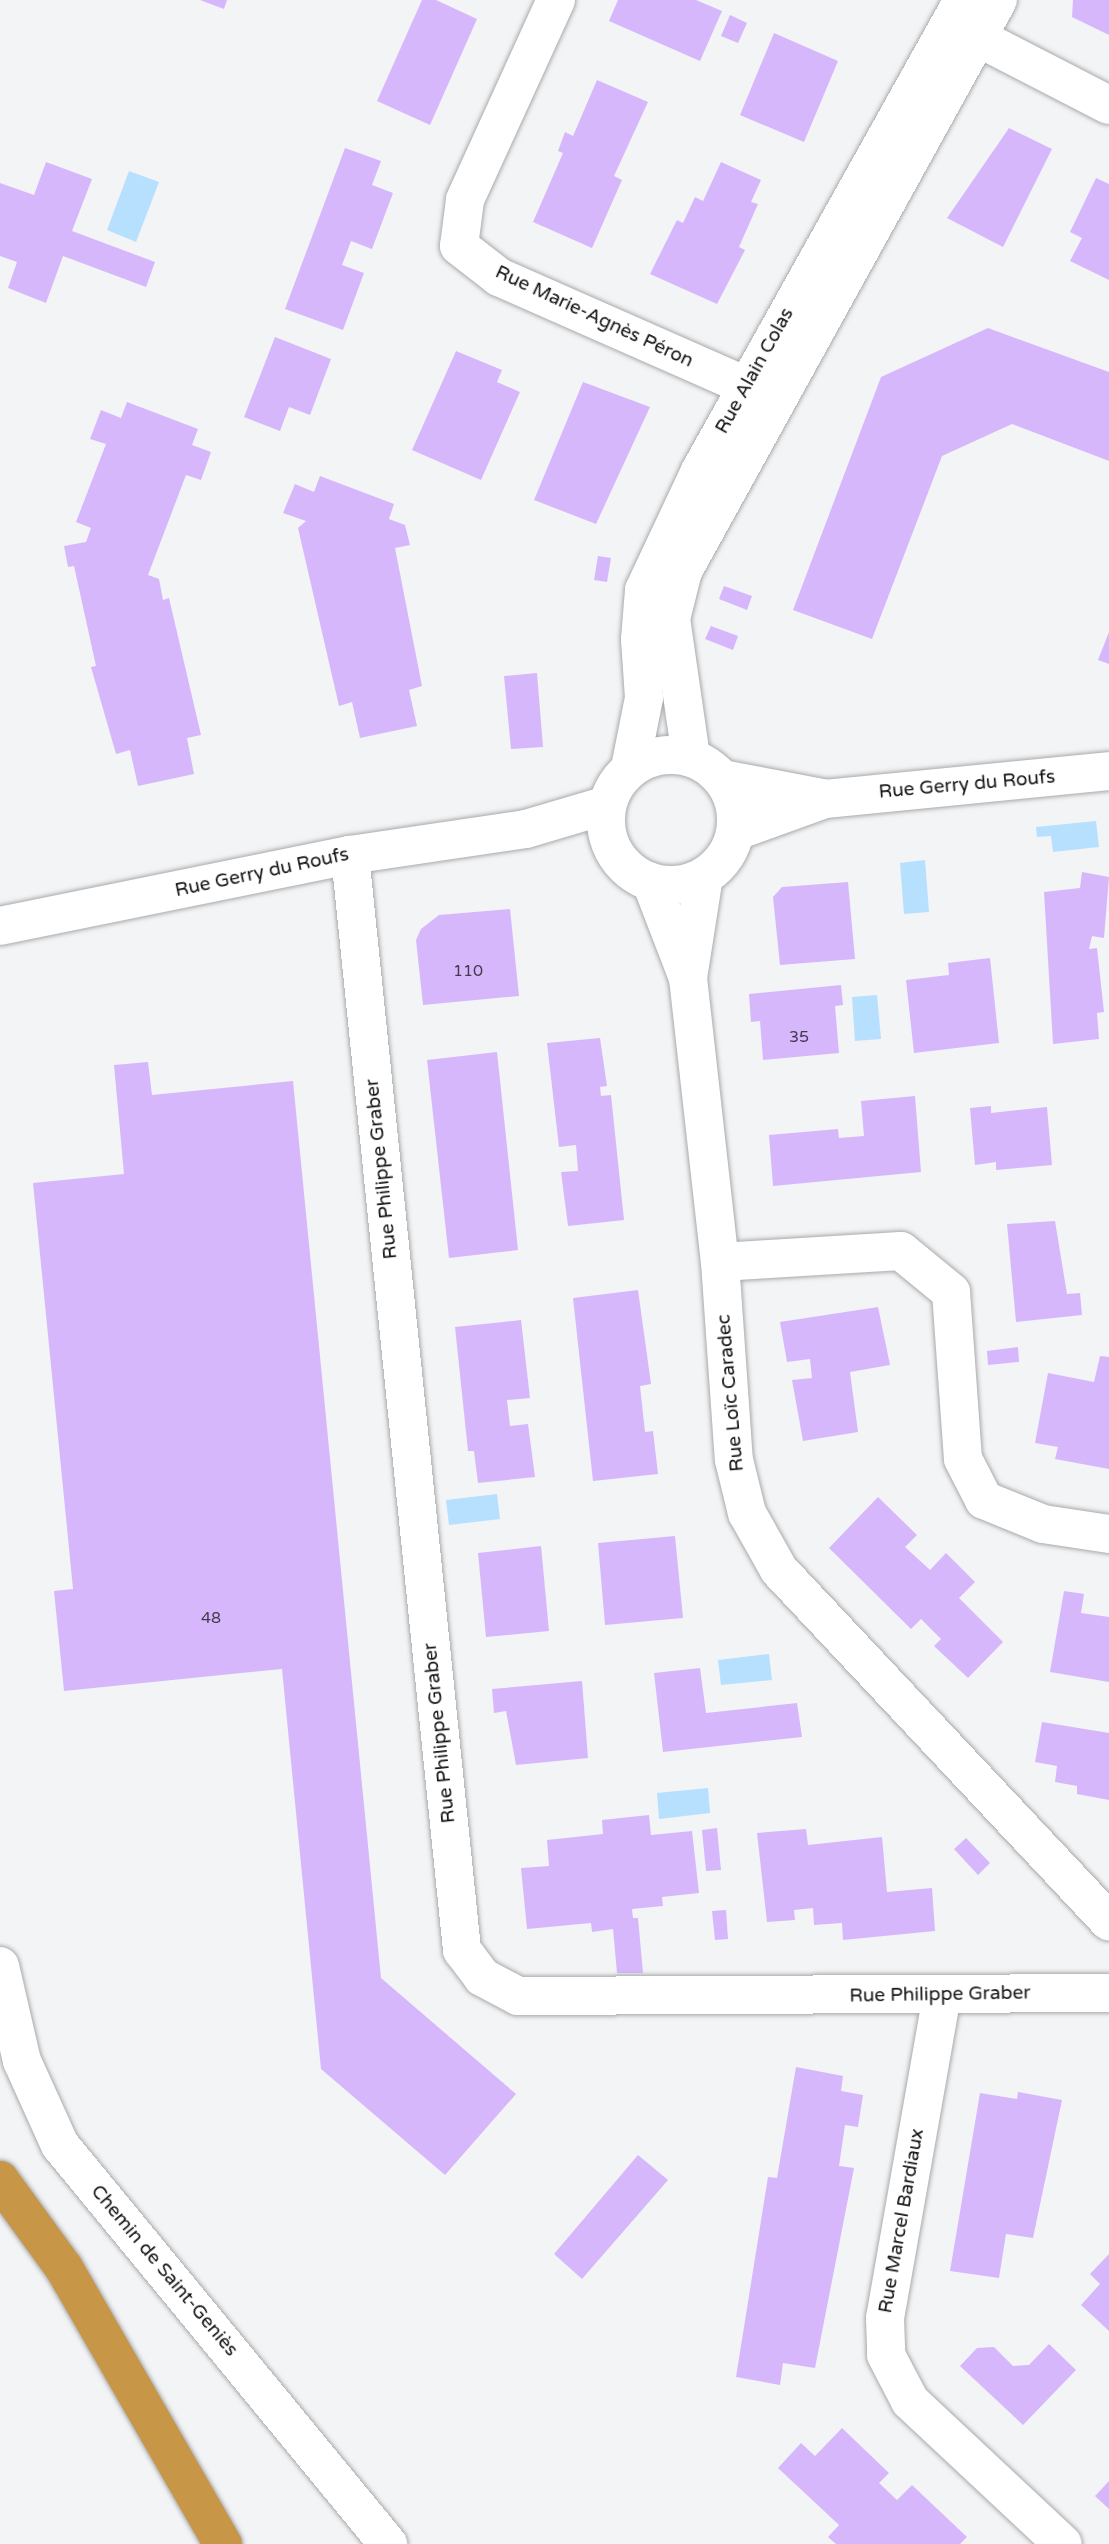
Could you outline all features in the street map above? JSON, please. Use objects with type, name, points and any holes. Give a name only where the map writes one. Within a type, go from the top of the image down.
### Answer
[{"type":"highway","points":[[0,2180],[64,2269],[223,2544]]},
{"type":"street","name":"Rue Marie-Agnès Péron","points":[[556,0],[465,200],[459,247],[499,277],[746,386]]},
{"type":"street","name":"Rue Alain Colas","points":[[630,768],[644,698],[644,590],[746,386],[963,0]]},
{"type":"street","name":"Rue Alain Colas","points":[[691,757],[671,620],[683,571],[998,0]]},
{"type":"street","points":[[977,37],[1109,105]]},
{"type":"street","points":[[648,757],[691,757],[722,779],[734,803],[736,831],[719,864],[704,876],[687,883],[651,882],[620,861],[611,846],[607,805],[630,768],[648,757]]},
{"type":"street","name":"Rue Gerry du Roufs","points":[[736,831],[825,799],[1109,771]]},
{"type":"street","name":"Rue Gerry du Roufs","points":[[722,779],[825,799]]},
{"type":"street","name":"Rue Gerry du Roufs","points":[[0,926],[350,855],[526,829],[607,805]]},
{"type":"street","name":"Rue Gerry du Roufs","points":[[526,829],[611,846]]},
{"type":"street","name":"Rue Philippe Graber","points":[[350,855],[462,1950],[482,1977],[518,1996],[1109,1993]]},
{"type":"street","name":"Rue Loïc Caradec","points":[[688,978],[704,876]]},
{"type":"street","name":"Rue Loïc Caradec","points":[[651,882],[688,978],[720,1262],[734,1460],[747,1513],[779,1570],[1109,1922]]},
{"type":"street","points":[[720,1262],[901,1251],[951,1292],[963,1459],[984,1500],[1043,1524],[1109,1534]]},
{"type":"street","name":"Chemin de Saint-Geniès","points":[[0,1966],[22,2061],[45,2119],[74,2163],[388,2544]]},
{"type":"street","name":"Rue Marcel Bardiaux","points":[[942,1995],[885,2318],[886,2356],[910,2401],[1063,2544]]},
{"type":"water","points":[[129,171],[159,182],[136,242],[107,230]]},
{"type":"water","points":[[1096,821],[1099,847],[1053,852],[1051,836],[1037,837],[1036,827]]},
{"type":"water","points":[[925,860],[929,912],[904,914],[900,863]]},
{"type":"water","points":[[877,995],[881,1039],[855,1041],[852,997]]},
{"type":"water","points":[[497,1494],[500,1519],[449,1525],[446,1500]]},
{"type":"water","points":[[769,1654],[772,1680],[721,1685],[718,1660]]},
{"type":"water","points":[[708,1788],[710,1813],[659,1819],[657,1793]]},
{"type":"building","points":[[200,0],[227,0],[224,9]]},
{"type":"building","points":[[422,0],[436,0],[477,19],[430,125],[377,101]]},
{"type":"building","points":[[618,0],[696,0],[722,11],[700,61],[609,21]]},
{"type":"building","points":[[1073,0],[1109,0],[1109,35],[1072,17]]},
{"type":"building","points":[[730,15],[747,23],[738,43],[721,36]]},
{"type":"building","points":[[774,33],[838,61],[804,142],[740,115]]},
{"type":"building","points":[[597,80],[648,102],[614,176],[622,180],[592,248],[533,222],[563,153],[558,151],[565,132],[573,136]]},
{"type":"building","points":[[1009,128],[1052,149],[1003,247],[947,218]]},
{"type":"building","points":[[345,148],[381,161],[372,185],[393,193],[372,249],[351,241],[342,265],[364,273],[343,330],[285,309]]},
{"type":"building","points":[[46,162],[92,179],[72,231],[155,262],[146,287],[63,256],[46,303],[8,288],[17,262],[0,256],[0,183],[34,195]]},
{"type":"building","points":[[721,162],[761,180],[751,202],[758,204],[739,247],[745,250],[717,304],[650,274],[677,220],[683,223],[695,197],[703,201]]},
{"type":"building","points":[[1096,178],[1109,184],[1109,280],[1070,261],[1082,238],[1070,232]]},
{"type":"building","points":[[988,328],[1109,372],[1109,461],[1012,424],[942,456],[872,639],[793,610],[881,377]]},
{"type":"building","points":[[275,337],[331,359],[310,415],[289,407],[280,431],[244,417]]},
{"type":"building","points":[[456,351],[502,370],[497,382],[520,392],[481,480],[412,450]]},
{"type":"building","points":[[583,382],[650,407],[596,524],[534,500]]},
{"type":"building","points":[[127,402],[198,429],[192,445],[211,452],[201,480],[186,475],[148,575],[159,579],[163,600],[169,598],[201,735],[187,738],[194,774],[138,786],[130,750],[116,754],[91,667],[96,666],[74,566],[68,567],[64,546],[86,542],[91,528],[76,522],[106,444],[90,439],[101,410],[121,418]]},
{"type":"building","points":[[320,476],[394,504],[389,519],[405,525],[410,545],[395,548],[422,686],[409,690],[417,726],[360,738],[352,702],[339,706],[298,528],[306,521],[283,513],[295,484],[314,492]]},
{"type":"building","points":[[598,556],[611,558],[607,582],[594,580]]},
{"type":"building","points":[[724,586],[752,596],[747,610],[719,599]]},
{"type":"building","points":[[711,626],[738,636],[733,650],[705,639]]},
{"type":"building","points":[[1109,632],[1109,664],[1098,660]]},
{"type":"building","points":[[537,673],[543,747],[511,749],[504,676]]},
{"type":"building","points":[[1082,872],[1109,877],[1104,938],[1092,936],[1089,949],[1097,948],[1104,1012],[1097,1013],[1099,1039],[1053,1044],[1044,892],[1080,888]]},
{"type":"building","points":[[848,882],[855,959],[780,965],[773,897],[782,887]]},
{"type":"building","points":[[510,909],[519,996],[423,1005],[416,940],[421,929],[439,915]]},
{"type":"building","points":[[990,958],[999,1043],[914,1053],[906,980],[949,975],[948,963]]},
{"type":"building","points":[[841,985],[843,1005],[835,1006],[839,1053],[763,1060],[760,1021],[751,1022],[749,994]]},
{"type":"building","points":[[600,1038],[607,1086],[600,1087],[601,1096],[611,1095],[624,1220],[568,1226],[561,1172],[578,1171],[576,1145],[559,1147],[547,1043]]},
{"type":"building","points":[[497,1052],[518,1250],[449,1258],[427,1060]]},
{"type":"building","points":[[148,1062],[152,1095],[293,1081],[381,1978],[516,2094],[445,2175],[321,2069],[282,1669],[64,1691],[54,1591],[73,1589],[33,1183],[124,1174],[114,1065]]},
{"type":"building","points":[[915,1096],[921,1172],[773,1186],[769,1135],[838,1129],[839,1138],[864,1136],[861,1101]]},
{"type":"building","points":[[991,1106],[991,1113],[1047,1107],[1052,1165],[996,1170],[996,1162],[975,1165],[970,1108]]},
{"type":"building","points":[[1055,1221],[1067,1294],[1080,1293],[1082,1315],[1016,1322],[1007,1224]]},
{"type":"building","points":[[638,1290],[651,1384],[640,1386],[645,1432],[653,1431],[658,1474],[593,1481],[573,1298]]},
{"type":"building","points":[[878,1307],[890,1365],[850,1372],[858,1432],[803,1441],[792,1380],[812,1378],[810,1359],[787,1362],[780,1322]]},
{"type":"building","points":[[521,1320],[530,1398],[507,1400],[510,1426],[528,1424],[535,1477],[478,1483],[474,1451],[468,1451],[455,1327]]},
{"type":"building","points":[[1018,1347],[1019,1362],[988,1365],[987,1351]]},
{"type":"building","points":[[1100,1356],[1109,1357],[1109,1469],[1055,1459],[1058,1447],[1035,1443],[1048,1373],[1094,1382]]},
{"type":"building","points":[[878,1497],[917,1535],[905,1547],[930,1570],[946,1553],[975,1582],[959,1598],[1003,1642],[968,1678],[934,1646],[941,1639],[921,1619],[911,1629],[829,1548]]},
{"type":"building","points":[[675,1536],[683,1618],[605,1625],[598,1543]]},
{"type":"building","points":[[541,1546],[549,1631],[486,1637],[478,1553]]},
{"type":"building","points":[[1064,1591],[1084,1594],[1081,1613],[1109,1617],[1109,1682],[1050,1672]]},
{"type":"building","points":[[700,1668],[706,1713],[797,1703],[802,1737],[663,1752],[654,1673]]},
{"type":"building","points":[[582,1681],[588,1758],[516,1765],[506,1711],[494,1713],[492,1689]]},
{"type":"building","points":[[1042,1722],[1109,1733],[1109,1800],[1077,1794],[1077,1786],[1055,1782],[1057,1766],[1035,1762]]},
{"type":"building","points":[[649,1815],[651,1835],[692,1831],[699,1893],[662,1897],[663,1906],[632,1909],[633,1918],[638,1918],[643,1973],[617,1973],[613,1929],[592,1932],[591,1923],[527,1929],[521,1868],[549,1866],[547,1840],[603,1834],[602,1820]]},
{"type":"building","points":[[717,1828],[721,1870],[706,1871],[702,1830]]},
{"type":"building","points":[[806,1829],[808,1845],[882,1837],[887,1892],[932,1888],[935,1931],[843,1940],[842,1923],[814,1925],[813,1908],[794,1910],[795,1920],[767,1922],[757,1833]]},
{"type":"building","points":[[966,1838],[990,1863],[978,1875],[954,1849]]},
{"type":"building","points":[[726,1910],[728,1939],[715,1940],[712,1911]]},
{"type":"building","points":[[796,2067],[843,2076],[841,2091],[863,2095],[858,2127],[845,2125],[839,2166],[854,2168],[815,2368],[783,2363],[780,2385],[736,2377],[768,2177],[777,2178]]},
{"type":"building","points":[[1018,2092],[1062,2100],[1033,2238],[1006,2234],[999,2278],[950,2271],[980,2093],[1017,2099]]},
{"type":"building","points":[[638,2155],[668,2180],[582,2279],[554,2254]]},
{"type":"building","points":[[1109,2254],[1109,2331],[1081,2305],[1100,2284],[1090,2274]]},
{"type":"building","points":[[1049,2344],[1076,2370],[1023,2425],[960,2366],[977,2348],[994,2347],[1013,2366],[1029,2365]]},
{"type":"building","points":[[842,2428],[889,2473],[879,2483],[897,2500],[912,2485],[967,2537],[960,2544],[836,2544],[828,2537],[839,2525],[778,2468],[801,2443],[815,2456]]},
{"type":"building","points":[[1109,2481],[1109,2509],[1095,2496]]}]
